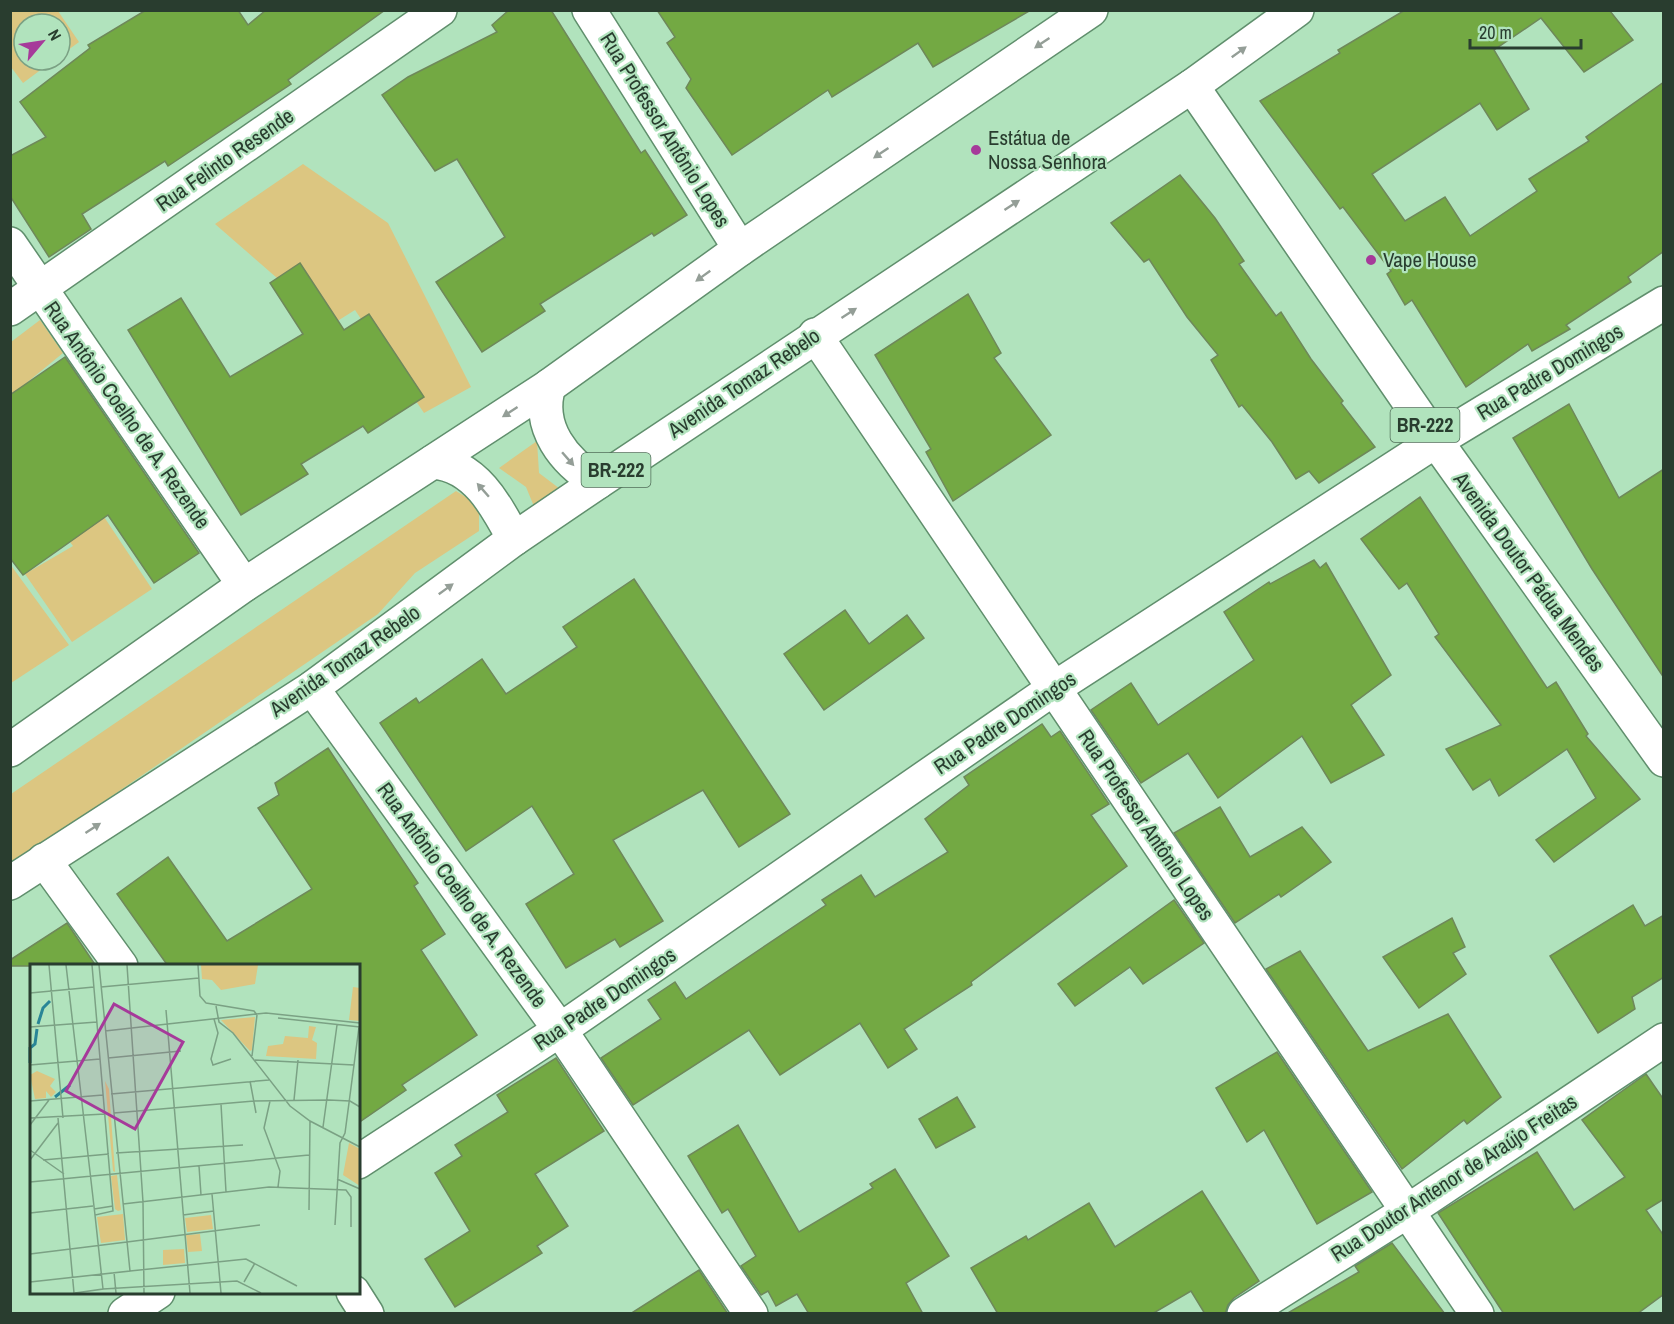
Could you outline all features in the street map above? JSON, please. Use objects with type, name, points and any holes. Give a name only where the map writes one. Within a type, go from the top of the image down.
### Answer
[{"type":"street","name":"Rua Felinto Resende","points":[[10,309],[440,10]]},
{"type":"street","name":"Rua Professor Antônio Lopes","points":[[589,10],[740,249]]},
{"type":"street","points":[[10,750],[244,585],[549,386],[740,249],[1091,10]]},
{"type":"street","name":"Avenida Tomaz Rebelo","points":[[44,860],[312,688],[514,539],[815,335],[1192,86],[1298,10]]},
{"type":"street","name":"Avenida Doutor Pádua Mendes","points":[[1192,86],[1436,441],[1664,760]]},
{"type":"street","name":"Rua Antônio Coelho de A. Rezende","points":[[10,244],[244,585]]},
{"type":"street","name":"Rua Padre Domingos","points":[[360,1161],[560,1030],[1053,689],[1436,441],[1664,303]]},
{"type":"street","name":"Rua Professor Antônio Lopes","points":[[815,335],[1477,1314]]},
{"type":"street","points":[[549,386],[545,399],[554,439],[577,469],[598,482]]},
{"type":"street","points":[[433,462],[450,463],[477,483],[491,499],[514,539]]},
{"type":"street","name":"Rua Antônio Coelho de A. Rezende","points":[[312,688],[560,1030],[751,1314]]},
{"type":"street","points":[[44,860],[120,964]]},
{"type":"street","name":"BR-222","points":[[10,883],[44,860]]},
{"type":"street","name":"Rua Doutor Antenor de Araújo Freitas","points":[[1244,1314],[1408,1210],[1664,1040]]},
{"type":"street","points":[[125,1314],[156,1294]]},
{"type":"street","points":[[354,1294],[367,1314]]},
{"type":"shaded area","points":[[11,10],[58,11],[12,12],[11,67]]},
{"type":"shaded area","points":[[72,32],[79,42],[72,47]]},
{"type":"shaded area","points":[[15,72],[38,72],[23,83]]},
{"type":"shaded area","points":[[303,164],[388,223],[471,387],[424,413],[355,310],[331,325],[215,224]]},
{"type":"shaded area","points":[[40,320],[63,353],[19,389],[152,589],[72,642],[25,574],[73,546],[11,463],[11,342]]},
{"type":"shaded area","points":[[537,441],[539,473],[568,495],[538,516],[526,487],[499,468]]},
{"type":"shaded area","points":[[456,491],[479,505],[479,531],[415,573],[378,614],[11,865],[11,794]]},
{"type":"shaded area","points":[[10,564],[69,645],[11,683],[10,683]]},
{"type":"building","points":[[146,10],[238,10],[248,25],[266,10],[385,10],[288,80],[291,84],[168,166],[165,161],[82,214],[91,229],[49,257],[10,196],[10,156],[46,137],[20,102],[59,72],[72,72],[72,62],[90,48],[88,45]]},
{"type":"building","points":[[509,10],[551,10],[641,153],[645,150],[687,215],[654,236],[652,233],[540,304],[545,311],[482,352],[436,282],[505,237],[457,159],[435,171],[382,95],[408,77],[497,32],[492,25]]},
{"type":"building","points":[[657,10],[1031,10],[933,67],[918,43],[832,97],[828,90],[732,155],[686,88],[691,79],[667,43],[675,37]]},
{"type":"building","points":[[1405,10],[1610,11],[1633,40],[1584,72],[1541,18],[1494,50],[1529,109],[1497,130],[1480,103],[1372,174],[1405,221],[1445,197],[1470,236],[1537,191],[1529,179],[1589,141],[1586,137],[1664,82],[1664,251],[1628,277],[1631,282],[1566,325],[1570,329],[1532,351],[1528,344],[1466,387],[1412,300],[1405,305],[1387,274],[1391,271],[1343,207],[1340,209],[1260,101],[1340,53],[1338,50]]},
{"type":"building","points":[[1180,175],[1215,218],[1244,261],[1239,264],[1276,316],[1281,312],[1311,359],[1343,401],[1341,403],[1375,447],[1319,483],[1309,471],[1296,479],[1272,442],[1242,405],[1239,407],[1211,360],[1218,355],[1187,317],[1149,259],[1144,262],[1111,223]]},
{"type":"building","points":[[300,263],[344,330],[369,314],[424,397],[368,433],[363,426],[301,464],[308,474],[241,515],[128,330],[181,298],[230,377],[303,334],[270,283]]},
{"type":"building","points":[[968,294],[1001,353],[994,358],[1051,435],[953,501],[926,452],[931,449],[875,355]]},
{"type":"building","points":[[65,357],[199,553],[154,583],[108,515],[23,575],[10,558],[10,395]]},
{"type":"building","points":[[1569,404],[1619,498],[1664,469],[1664,678],[1592,569],[1513,438]]},
{"type":"building","points":[[1420,497],[1547,688],[1556,682],[1588,734],[1586,736],[1640,799],[1554,862],[1536,840],[1596,798],[1567,749],[1499,796],[1490,779],[1473,790],[1446,749],[1501,725],[1435,637],[1439,634],[1407,583],[1399,589],[1361,539]]},
{"type":"building","points":[[1314,560],[1320,568],[1326,563],[1391,675],[1351,705],[1384,755],[1331,783],[1302,736],[1218,798],[1188,753],[1141,783],[1091,710],[1131,683],[1158,725],[1254,660],[1224,612],[1269,582],[1270,584]]},
{"type":"building","points":[[634,579],[790,814],[739,847],[703,790],[613,840],[663,921],[620,947],[615,939],[566,968],[526,904],[574,874],[532,806],[466,851],[380,723],[416,698],[419,703],[482,659],[506,694],[577,647],[563,627]]},
{"type":"building","points":[[845,610],[869,644],[907,615],[924,638],[824,710],[784,654]]},
{"type":"building","points":[[1042,724],[1051,737],[1060,731],[1109,804],[1091,815],[1127,866],[971,982],[972,985],[904,1029],[917,1049],[888,1068],[860,1023],[780,1075],[749,1030],[633,1105],[601,1058],[661,1019],[648,1000],[675,982],[686,999],[826,905],[822,900],[861,875],[875,897],[948,852],[925,819],[969,785],[964,777]]},
{"type":"building","points":[[328,748],[418,883],[414,886],[445,934],[421,950],[477,1035],[402,1085],[406,1090],[360,1122],[360,964],[167,964],[117,894],[168,857],[227,941],[312,889],[258,808],[279,795],[275,783]]},
{"type":"building","points":[[1220,807],[1250,857],[1302,827],[1331,862],[1281,897],[1279,894],[1235,923],[1174,833]]},
{"type":"building","points":[[1174,900],[1204,943],[1143,984],[1130,967],[1075,1006],[1058,984]]},
{"type":"building","points":[[1633,905],[1645,926],[1664,915],[1664,977],[1632,997],[1635,1009],[1598,1033],[1550,956]]},
{"type":"building","points":[[1452,918],[1465,947],[1453,953],[1466,974],[1419,1008],[1383,957]]},
{"type":"building","points":[[67,923],[95,964],[10,966],[10,960]]},
{"type":"building","points":[[1300,951],[1368,1051],[1448,1014],[1501,1097],[1467,1124],[1464,1120],[1402,1169],[1266,969]]},
{"type":"building","points":[[1277,1052],[1372,1192],[1317,1224],[1264,1130],[1247,1142],[1216,1088]]},
{"type":"building","points":[[556,1058],[604,1131],[535,1174],[568,1226],[537,1246],[542,1253],[455,1307],[425,1259],[470,1231],[435,1173],[462,1156],[455,1145],[508,1112],[497,1095]]},
{"type":"building","points":[[1646,1074],[1664,1100],[1664,1199],[1646,1210],[1664,1236],[1664,1294],[1637,1314],[1504,1314],[1438,1213],[1537,1152],[1574,1210],[1625,1177],[1582,1120]]},
{"type":"building","points":[[957,1097],[975,1127],[936,1148],[919,1119]]},
{"type":"building","points":[[738,1125],[799,1232],[873,1188],[870,1184],[895,1169],[949,1256],[906,1283],[923,1314],[809,1314],[797,1294],[776,1306],[768,1291],[761,1295],[741,1266],[756,1256],[728,1209],[722,1213],[688,1156]]},
{"type":"building","points":[[1202,1191],[1259,1281],[1234,1298],[1225,1314],[1205,1314],[1191,1291],[1152,1314],[998,1314],[971,1268],[1026,1236],[1028,1240],[1089,1203],[1115,1247]]},
{"type":"building","points":[[1392,1243],[1445,1314],[1286,1314],[1359,1272],[1355,1266]]},
{"type":"building","points":[[699,1270],[728,1314],[630,1314]]},
{"type":"place","name":"Estátua de Nossa Senhora","points":[[976,150]]},
{"type":"place","name":"Vape House","points":[[1371,260]]}]
